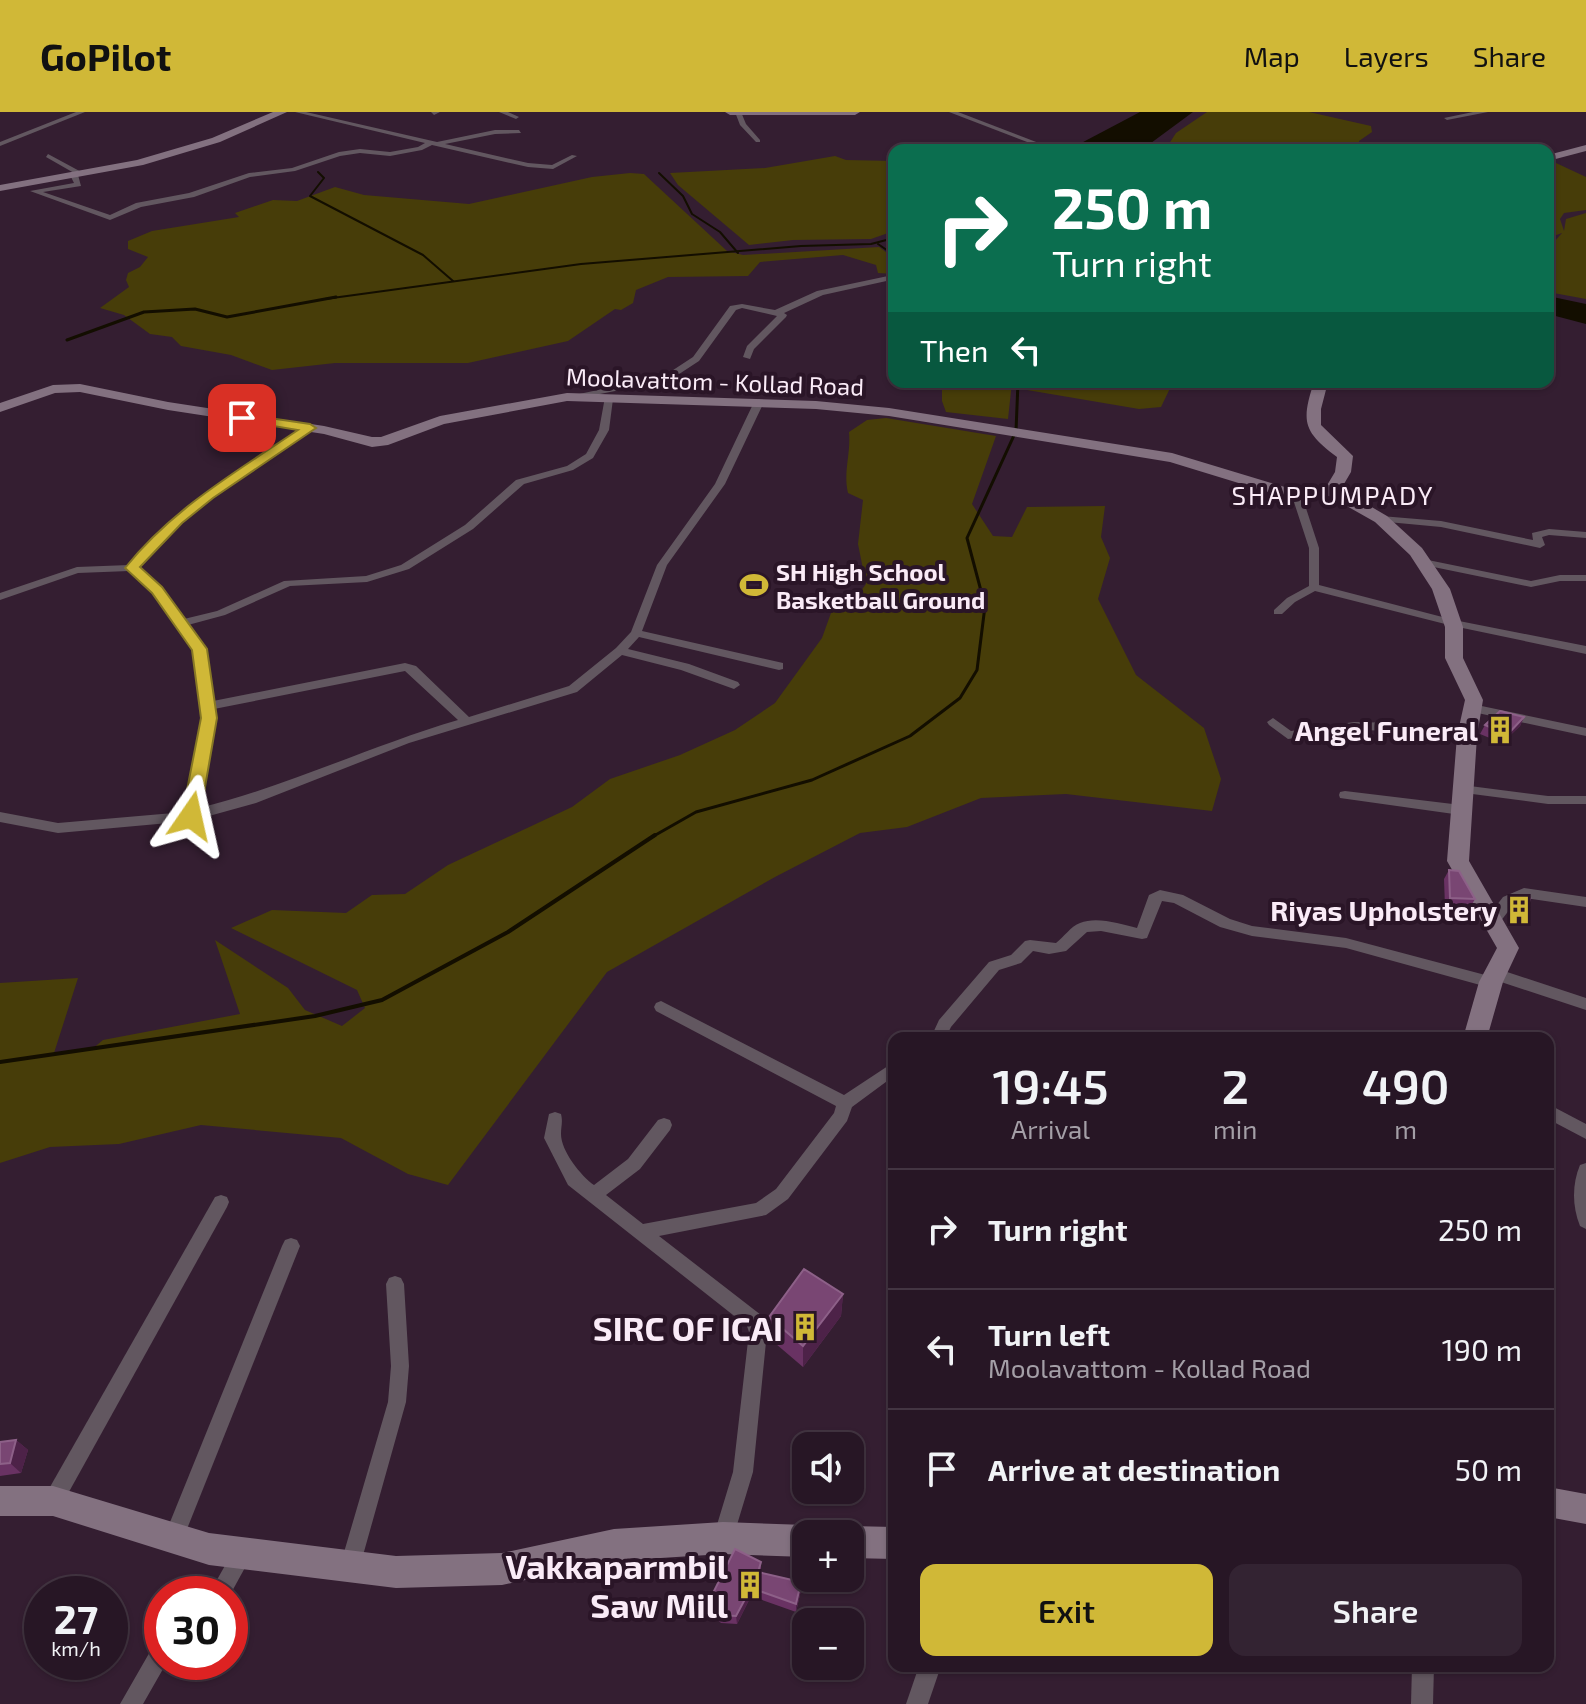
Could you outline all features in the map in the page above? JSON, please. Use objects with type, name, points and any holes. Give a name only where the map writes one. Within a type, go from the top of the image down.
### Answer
[{"type":"main road","points":[[0,188],[120,168],[194,148],[282,112]]},
{"type":"main road","points":[[730,112],[855,112]]},
{"type":"main road","points":[[1554,156],[1586,148]]},
{"type":"main road","name":"Moolavattom - Kollad Road","points":[[0,408],[53,389],[80,388],[383,442],[440,420],[567,397],[759,402],[889,412],[1172,458],[1297,496],[1332,491]]},
{"type":"main road","points":[[1319,388],[1310,416],[1311,425],[1316,434],[1345,456],[1343,472],[1332,491],[1381,519],[1423,562],[1441,589],[1453,623],[1454,658],[1474,700],[1467,736],[1458,861],[1508,948],[1493,978],[1477,1032]]},
{"type":"main road","points":[[0,1501],[53,1501],[209,1549],[396,1572],[502,1569],[614,1545],[723,1538],[792,1540]]},
{"type":"main road","points":[[1554,1503],[1586,1509]]},
{"type":"main road","points":[[864,1542],[888,1543]]},
{"type":"street","points":[[0,144],[82,112]]},
{"type":"street","points":[[298,112],[477,155],[548,167],[574,156]]},
{"type":"street","points":[[502,112],[516,117]]},
{"type":"street","points":[[952,112],[1038,144]]},
{"type":"street","points":[[1447,118],[1485,112]]},
{"type":"street","points":[[738,113],[743,125],[758,141]]},
{"type":"street","points":[[48,156],[78,174],[78,184],[41,187],[34,191],[110,218],[139,205],[191,195],[249,175],[293,170],[360,151],[390,154],[495,132],[519,132]]},
{"type":"street","points":[[776,313],[820,293],[888,278]]},
{"type":"street","points":[[567,397],[667,378],[696,359],[733,308],[742,306],[783,315],[750,348],[747,357]]},
{"type":"street","points":[[181,623],[221,613],[288,583],[367,579],[405,567],[469,527],[520,482],[570,468],[590,456],[604,430],[608,399]]},
{"type":"street","points":[[0,817],[58,828],[191,816],[251,800],[405,740],[573,689],[620,651],[636,633],[662,565],[720,484],[759,402]]},
{"type":"street","points":[[132,568],[178,520],[209,495],[310,428]]},
{"type":"street","points":[[1297,496],[1314,548],[1314,587]]},
{"type":"street","points":[[1381,519],[1452,526],[1540,545],[1536,535],[1549,532],[1586,535]]},
{"type":"street","points":[[1423,562],[1531,584],[1560,578],[1586,578]]},
{"type":"street","points":[[0,597],[77,570],[132,568],[157,590],[200,649],[209,718],[191,816]]},
{"type":"street","points":[[1278,612],[1291,600],[1314,587],[1453,623],[1586,650]]},
{"type":"street","points":[[636,633],[779,666]]},
{"type":"street","points":[[620,651],[685,667],[734,685]]},
{"type":"street","points":[[208,706],[405,667],[412,669],[466,721]]},
{"type":"street","points":[[1472,708],[1586,732]]},
{"type":"street","points":[[1273,722],[1288,735],[1354,726],[1401,727],[1467,736]]},
{"type":"street","points":[[1462,789],[1541,800],[1586,800]]},
{"type":"street","points":[[1345,795],[1461,810]]},
{"type":"street","points":[[1492,922],[1508,901],[1524,893],[1586,902]]},
{"type":"street","points":[[942,1032],[944,1024],[994,966],[1007,965],[1030,945],[1050,950],[1069,945],[1083,927],[1101,926],[1142,934],[1154,899],[1160,895],[1178,899],[1225,923],[1252,931],[1346,943],[1586,1004]]},
{"type":"street","points":[[661,1007],[845,1103]]},
{"type":"street","points":[[640,1232],[760,1210],[782,1194],[841,1116],[845,1103],[888,1072]]},
{"type":"street","points":[[1554,1114],[1586,1132]]},
{"type":"street","points":[[555,1119],[552,1138],[574,1180],[755,1321],[758,1332],[743,1472],[723,1538]]},
{"type":"street","points":[[594,1195],[634,1164],[664,1125]]},
{"type":"street","points":[[1586,1170],[1581,1186],[1586,1221]]},
{"type":"street","points":[[53,1501],[221,1202]]},
{"type":"street","points":[[174,1537],[291,1246]]},
{"type":"street","points":[[350,1566],[397,1402],[400,1366],[395,1284]]},
{"type":"street","points":[[230,1576],[244,1552]]},
{"type":"street","points":[[917,1704],[928,1672]]},
{"type":"street","points":[[1422,1704],[1423,1672]]},
{"type":"street","points":[[131,1704],[145,1680]]},
{"type":"shaded area","points":[[1140,112],[1193,112],[1148,144],[1079,144]]},
{"type":"shaded area","points":[[1207,112],[1309,112],[1371,126],[1372,132],[1359,141],[1359,144],[1169,144],[1176,133]]},
{"type":"shaded area","points":[[835,156],[846,160],[888,161],[888,233],[871,239],[793,240],[749,245],[678,185],[670,173],[765,168]]},
{"type":"shaded area","points":[[1554,164],[1586,177],[1586,210],[1564,213],[1560,219],[1564,231],[1566,219],[1586,213],[1586,299],[1554,293],[1554,242],[1562,233],[1554,236]]},
{"type":"shaded area","points":[[644,174],[727,251],[743,255],[879,247],[888,254],[888,274],[878,273],[876,265],[843,255],[760,262],[748,276],[668,277],[636,290],[633,303],[621,310],[615,309],[568,341],[468,363],[335,363],[272,370],[231,355],[181,346],[172,337],[150,334],[124,315],[100,308],[129,287],[126,280],[128,273],[140,267],[148,257],[128,249],[128,241],[152,231],[239,217],[235,213],[273,200],[297,201],[335,187],[364,195],[469,204],[592,177]]},
{"type":"shaded area","points":[[1554,297],[1586,304],[1586,324],[1554,316]]},
{"type":"shaded area","points":[[942,388],[1011,388],[1008,419],[946,412]]},
{"type":"shaded area","points":[[1170,388],[1161,407],[1139,409],[1027,390]]},
{"type":"shaded area","points":[[886,418],[996,436],[972,504],[993,536],[1012,537],[1027,507],[1105,506],[1101,537],[1110,558],[1098,599],[1136,675],[1204,728],[1221,779],[1212,811],[1066,794],[981,798],[907,827],[860,833],[607,972],[448,1185],[408,1174],[341,1138],[201,1125],[119,1144],[50,1147],[0,1163],[0,983],[78,978],[54,1053],[91,1050],[103,1040],[240,1014],[215,940],[288,988],[305,1010],[342,1026],[365,1008],[357,990],[231,928],[272,910],[346,913],[372,895],[405,894],[448,865],[572,807],[610,779],[680,755],[735,730],[775,703],[822,638],[836,599],[855,599],[866,584],[858,544],[863,500],[848,493],[847,485],[849,432],[867,420]]},
{"type":"building","points":[[1500,711],[1524,717],[1507,735],[1485,725]]},
{"type":"building","points":[[1449,870],[1459,871],[1475,899],[1450,898]]},
{"type":"building","name":"Riyas Upholstery","points":[[1530,899],[1525,915],[1512,912],[1518,903]]},
{"type":"building","points":[[804,1269],[843,1294],[803,1346],[769,1317]]},
{"type":"building","points":[[16,1440],[10,1463],[0,1464],[0,1442]]},
{"type":"building","name":"Vakkaparmbil Saw Mill","points":[[735,1549],[761,1562],[758,1572],[792,1580],[792,1592],[799,1592],[796,1604],[751,1588],[736,1616],[719,1615],[708,1603]]},
{"type":"waterway","points":[[318,172],[324,178],[310,196],[423,255],[453,281]]},
{"type":"waterway","points":[[659,173],[683,196],[692,214],[720,232],[737,251]]},
{"type":"waterway","points":[[737,251],[871,244],[888,240]]},
{"type":"waterway","points":[[878,244],[888,251]]},
{"type":"waterway","points":[[325,299],[581,264],[737,251]]},
{"type":"waterway","points":[[325,299],[336,297]]},
{"type":"waterway","points":[[67,340],[144,312],[195,309],[227,317],[325,299]]},
{"type":"waterway","points":[[652,837],[696,812],[812,780],[910,736],[960,698],[977,670],[985,606],[967,538],[1016,431],[1018,388]]},
{"type":"waterway","points":[[0,1062],[315,1016],[382,1000],[508,932],[655,835]]},
{"type":"place","name":"SH High School Basketball Ground","points":[[754,585]]},
{"type":"place","name":"Angel Funeral","points":[[1500,730]]},
{"type":"place","name":"Riyas Upholstery","points":[[1519,910]]},
{"type":"place","name":"SIRC OF ICAI","points":[[805,1327]]},
{"type":"place","name":"Vakkaparmbil Saw Mill","points":[[750,1585]]},
{"type":"district","name":"SHAPPUMPADY","points":[[1333,494]]},
{"type":"route","points":[[191,816],[209,718],[200,649],[157,590],[132,568],[178,520],[209,495],[310,428],[242,418]]}]
